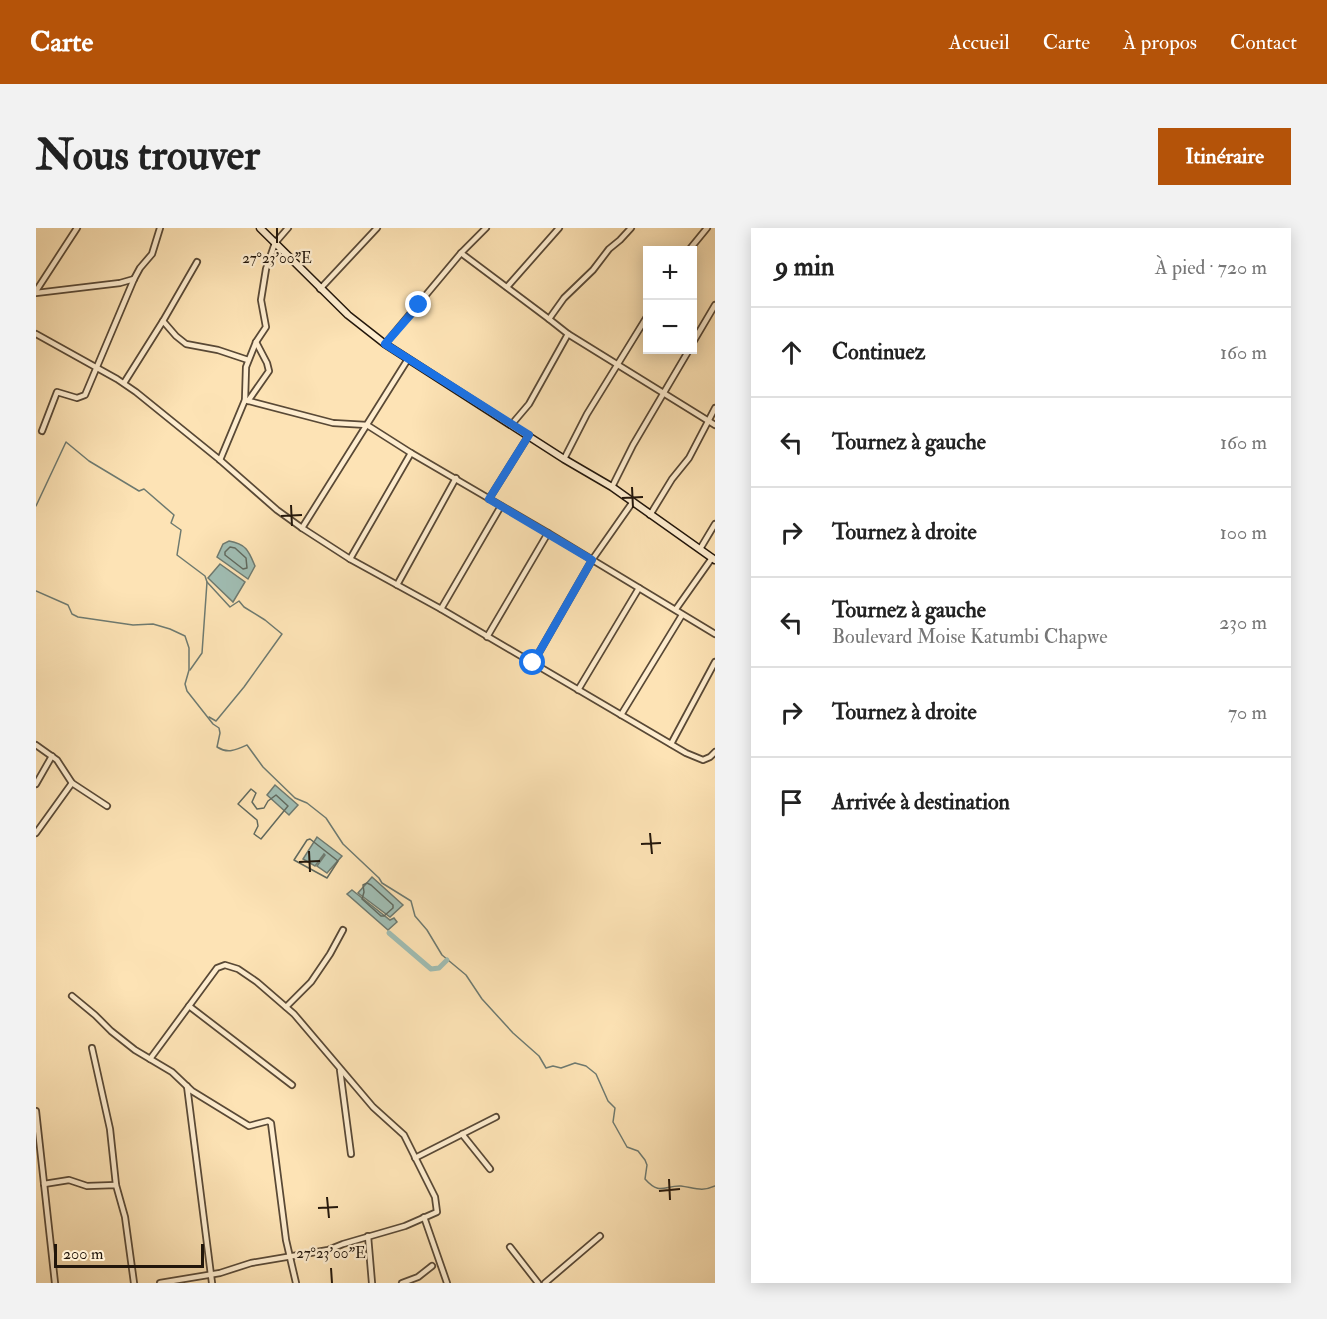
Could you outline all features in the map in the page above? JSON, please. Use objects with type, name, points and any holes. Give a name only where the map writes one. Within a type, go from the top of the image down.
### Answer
[{"type":"street","points":[[36,292],[77,228]]},
{"type":"street","points":[[42,431],[58,392],[82,398],[130,287],[140,268],[152,254],[160,228]]},
{"type":"street","points":[[260,228],[348,315],[385,344],[564,459],[612,487],[714,559],[676,609]]},
{"type":"street","points":[[246,400],[248,360],[266,327],[261,300],[262,287],[275,243],[288,228]]},
{"type":"street","points":[[320,289],[377,228]]},
{"type":"street","points":[[385,344],[461,253],[486,228]]},
{"type":"street","points":[[507,287],[559,228]]},
{"type":"street","points":[[549,319],[564,298],[631,228]]},
{"type":"street","points":[[692,246],[707,228]]},
{"type":"street","points":[[461,253],[568,334],[715,425]]},
{"type":"street","points":[[124,383],[197,262]]},
{"type":"street","points":[[36,292],[120,283],[134,279]]},
{"type":"street","points":[[120,283],[130,287]]},
{"type":"street","points":[[697,337],[715,305]]},
{"type":"street","points":[[163,321],[186,344],[218,350],[248,360]]},
{"type":"street","points":[[564,459],[587,414],[643,323]]},
{"type":"street","points":[[36,334],[124,383],[220,460],[277,510],[350,559],[441,609],[686,753],[703,760],[714,754]]},
{"type":"street","points":[[512,424],[529,404],[568,334]]},
{"type":"street","points":[[220,460],[246,400],[269,371],[256,342]]},
{"type":"street","points":[[612,487],[687,354]]},
{"type":"street","points":[[302,528],[408,359]]},
{"type":"street","points":[[246,400],[333,423],[367,425],[715,634]]},
{"type":"street","points":[[650,515],[672,479],[689,458],[715,408]]},
{"type":"street","points":[[489,499],[529,435]]},
{"type":"street","points":[[350,559],[411,453]]},
{"type":"street","points":[[396,585],[456,478]]},
{"type":"street","points":[[533,663],[592,560],[632,503]]},
{"type":"street","points":[[441,609],[501,506]]},
{"type":"street","points":[[700,549],[715,525]]},
{"type":"street","points":[[487,637],[548,532]]},
{"type":"street","points":[[578,690],[639,588]]},
{"type":"street","points":[[621,715],[682,615]]},
{"type":"street","points":[[671,744],[715,662]]},
{"type":"street","points":[[36,745],[57,760],[72,783],[107,806]]},
{"type":"street","points":[[36,784],[52,756]]},
{"type":"street","points":[[36,833],[72,783]]},
{"type":"street","points":[[286,1007],[311,982],[343,930]]},
{"type":"street","points":[[150,1059],[217,968],[225,966],[238,969],[286,1007],[373,1107],[404,1135],[435,1197],[437,1208],[437,1212],[405,1226],[328,1250],[242,1265],[212,1274],[160,1283]]},
{"type":"street","points":[[72,996],[111,1031],[172,1072],[187,1086],[249,1126],[268,1121],[271,1123],[289,1257],[296,1283]]},
{"type":"street","points":[[189,1006],[292,1085]]},
{"type":"street","points":[[92,1048],[106,1109],[116,1185],[125,1217],[134,1283]]},
{"type":"street","points":[[340,1068],[351,1154]]},
{"type":"street","points":[[187,1086],[212,1283]]},
{"type":"street","points":[[36,1111],[56,1283]]},
{"type":"street","points":[[415,1158],[496,1117]]},
{"type":"street","points":[[462,1134],[490,1169]]},
{"type":"street","points":[[44,1184],[69,1180],[87,1185],[116,1185]]},
{"type":"street","points":[[424,1217],[447,1283]]},
{"type":"street","points":[[368,1236],[372,1283]]},
{"type":"street","points":[[545,1283],[600,1236]]},
{"type":"street","points":[[510,1247],[538,1283]]},
{"type":"street","points":[[402,1283],[418,1277],[432,1266]]},
{"type":"water","points":[[229,541],[244,547],[251,557],[255,566],[248,579],[217,557],[223,544]]},
{"type":"water","points":[[220,564],[245,582],[233,602],[208,578]]},
{"type":"water","points":[[275,785],[298,805],[289,815],[267,795]]},
{"type":"water","points":[[317,837],[342,856],[327,873],[317,866],[324,854],[315,866],[303,859]]},
{"type":"water","points":[[372,877],[403,905],[390,917],[358,893]]},
{"type":"water","points":[[352,890],[390,920],[394,918],[397,922],[388,930],[347,894]]},
{"type":"waterway","points":[[36,506],[66,442],[89,461],[139,491],[144,489],[174,515],[171,523],[181,530],[177,555],[205,576],[207,582],[230,607],[239,601],[282,634],[216,721],[209,717]]},
{"type":"waterway","points":[[190,670],[202,653],[207,582]]},
{"type":"waterway","points":[[36,591],[68,605],[72,614],[78,617],[133,625],[153,624],[185,636],[189,648],[189,670],[185,684],[187,691],[213,724],[219,728],[217,747],[228,751],[247,745],[263,767],[295,798],[307,803],[326,818],[343,844],[382,883],[411,901],[415,916],[427,930],[442,955],[466,975],[482,999],[513,1033],[539,1056],[546,1068],[553,1066],[561,1068],[575,1063],[586,1066],[596,1074],[608,1101],[615,1108],[613,1122],[627,1147],[638,1151],[645,1160],[647,1165],[645,1179],[650,1184],[659,1188],[681,1186],[702,1189],[715,1186]]},
{"type":"waterway","points":[[389,933],[431,969],[439,968],[447,960]]},
{"type":"route","points":[[419,305],[385,344],[529,435],[489,499],[592,560],[533,663]]}]
